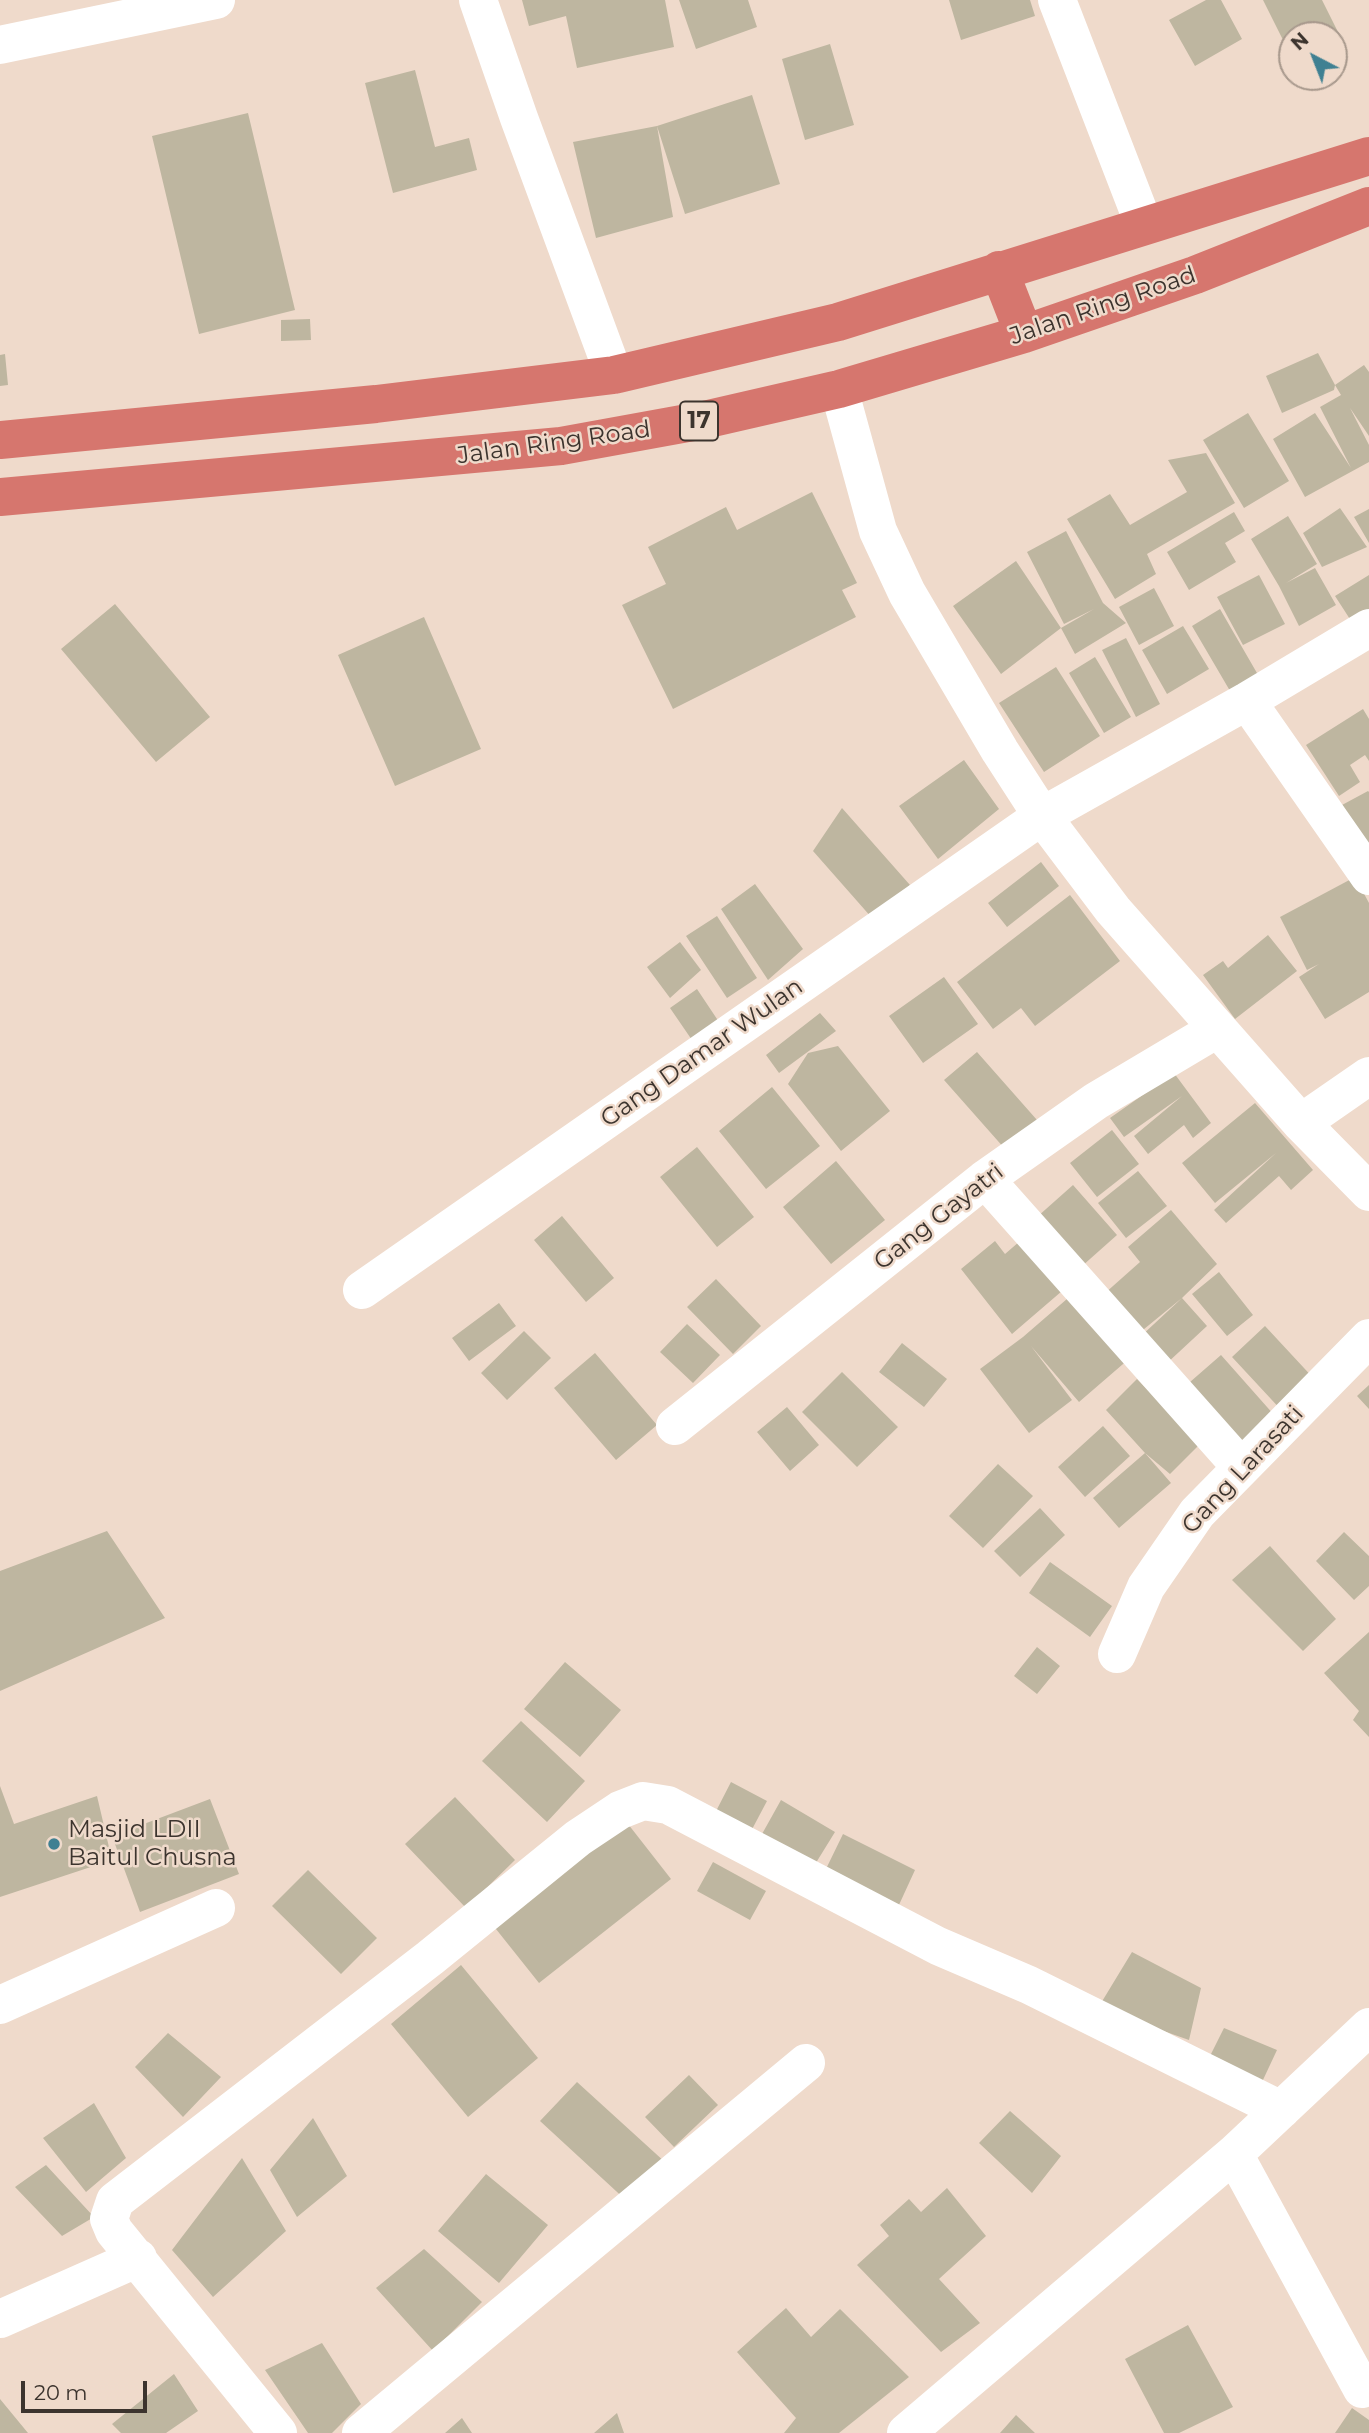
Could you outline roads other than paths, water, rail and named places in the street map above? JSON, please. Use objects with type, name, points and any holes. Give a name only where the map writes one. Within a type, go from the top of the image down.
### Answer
[{"type":"highway","points":[[0,440],[363,406],[614,375],[838,322],[1369,156]]},
{"type":"highway","name":"Jalan Ring Road","points":[[0,497],[561,446],[704,420],[839,389],[1024,334],[1195,275],[1369,206]]},
{"type":"highway","points":[[999,270],[1024,334]]},
{"type":"street","points":[[0,45],[216,0]]},
{"type":"street","points":[[478,0],[614,375]]},
{"type":"street","points":[[1058,0],[1144,225]]},
{"type":"street","points":[[839,389],[878,531],[907,593],[1000,751],[1042,816],[1113,911],[1301,1122],[1369,1192]]},
{"type":"street","name":"Gang Damar Wulan","points":[[362,1290],[1042,816],[1247,701],[1369,628]]},
{"type":"street","points":[[1247,701],[1369,876]]},
{"type":"street","name":"Gang Gayatri","points":[[675,1426],[985,1179],[1096,1101],[1217,1029]]},
{"type":"street","points":[[1301,1122],[1369,1076]]},
{"type":"street","points":[[985,1179],[1241,1467]]},
{"type":"street","name":"Gang Larasati","points":[[1117,1654],[1146,1587],[1197,1513],[1369,1338]]},
{"type":"street","points":[[278,2433],[114,2231],[109,2219],[115,2201],[429,1958],[578,1838],[620,1810],[643,1801],[668,1805],[938,1946],[1029,1986],[1281,2110]]},
{"type":"street","points":[[0,2005],[216,1908]]},
{"type":"street","points":[[906,2433],[1234,2154],[1369,2027]]},
{"type":"street","points":[[361,2433],[806,2063]]},
{"type":"street","points":[[1234,2154],[1362,2389]]},
{"type":"street","points":[[0,2319],[138,2258]]},
{"type":"place","name":"Masjid LDII Baitul Chusna","points":[[54,1844]]}]
